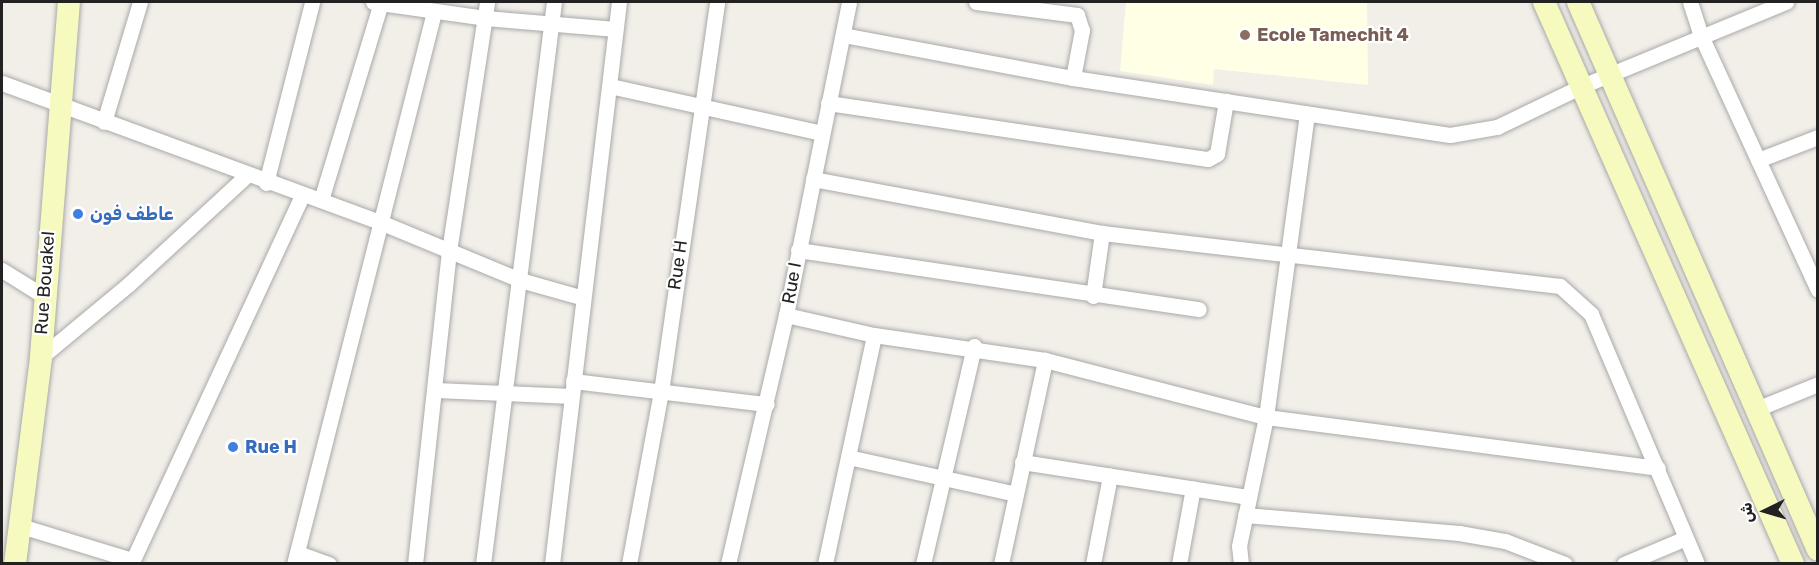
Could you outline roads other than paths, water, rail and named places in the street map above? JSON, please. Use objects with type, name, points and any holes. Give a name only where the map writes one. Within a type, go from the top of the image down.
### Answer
[{"type":"main road","name":"Rue Bouakel","points":[[15,564],[41,357],[42,295],[69,2]]},
{"type":"main road","points":[[1545,2],[1793,564]]},
{"type":"main road","points":[[1578,2],[1613,74],[1817,547]]},
{"type":"street","points":[[104,122],[140,2]]},
{"type":"street","points":[[266,183],[312,2]]},
{"type":"street","points":[[321,200],[378,2],[485,18],[616,29]]},
{"type":"street","points":[[415,564],[436,390],[449,251],[487,2]]},
{"type":"street","points":[[483,564],[554,2]]},
{"type":"street","points":[[552,564],[580,297],[620,2]]},
{"type":"street","name":"Rue H","points":[[629,564],[661,392],[700,107],[717,2]]},
{"type":"street","name":"Rue I","points":[[728,564],[767,404],[849,2]]},
{"type":"street","points":[[976,2],[1077,15],[1083,30],[1073,78]]},
{"type":"street","points":[[1690,2],[1702,38],[1818,290]]},
{"type":"street","points":[[843,35],[1073,78],[1307,114],[1468,135],[1497,127],[1582,86],[1786,2]]},
{"type":"street","points":[[329,564],[296,558],[434,12]]},
{"type":"street","points":[[2,83],[61,108],[380,222],[520,280],[580,297]]},
{"type":"street","points":[[609,86],[822,133]]},
{"type":"street","points":[[828,103],[1208,159],[1217,154],[1226,101]]},
{"type":"street","points":[[1241,564],[1247,496],[1266,417],[1307,114]]},
{"type":"street","points":[[1758,160],[1818,136]]},
{"type":"street","points":[[41,357],[129,284],[246,176]]},
{"type":"street","points":[[813,179],[1102,233],[1560,286],[1572,292],[1591,314],[1697,564]]},
{"type":"street","points":[[21,526],[131,562],[302,196]]},
{"type":"street","points":[[1093,296],[1102,233]]},
{"type":"street","points":[[798,250],[1093,296],[1199,309]]},
{"type":"street","points":[[2,270],[42,295]]},
{"type":"street","points":[[786,315],[874,334],[974,346],[1045,360],[1266,417],[1658,468]]},
{"type":"street","points":[[825,564],[874,334]]},
{"type":"street","points":[[923,564],[974,346]]},
{"type":"street","points":[[1001,564],[1045,360]]},
{"type":"street","points":[[1759,408],[1818,384]]},
{"type":"street","points":[[436,390],[506,391],[572,388],[661,392],[767,404]]},
{"type":"street","points":[[848,457],[1016,494]]},
{"type":"street","points":[[1022,462],[1247,496]]},
{"type":"street","points":[[1093,564],[1110,476]]},
{"type":"street","points":[[1179,564],[1193,488]]},
{"type":"street","points":[[1245,515],[1459,533],[1505,541],[1565,564]]},
{"type":"street","points":[[1624,564],[1686,538]]},
{"type":"place","name":"Ecole Tamechit 4","points":[[1245,35]]},
{"type":"place","name":"عاطف فون","points":[[78,214]]},
{"type":"place","name":"Rue H","points":[[233,447]]}]
